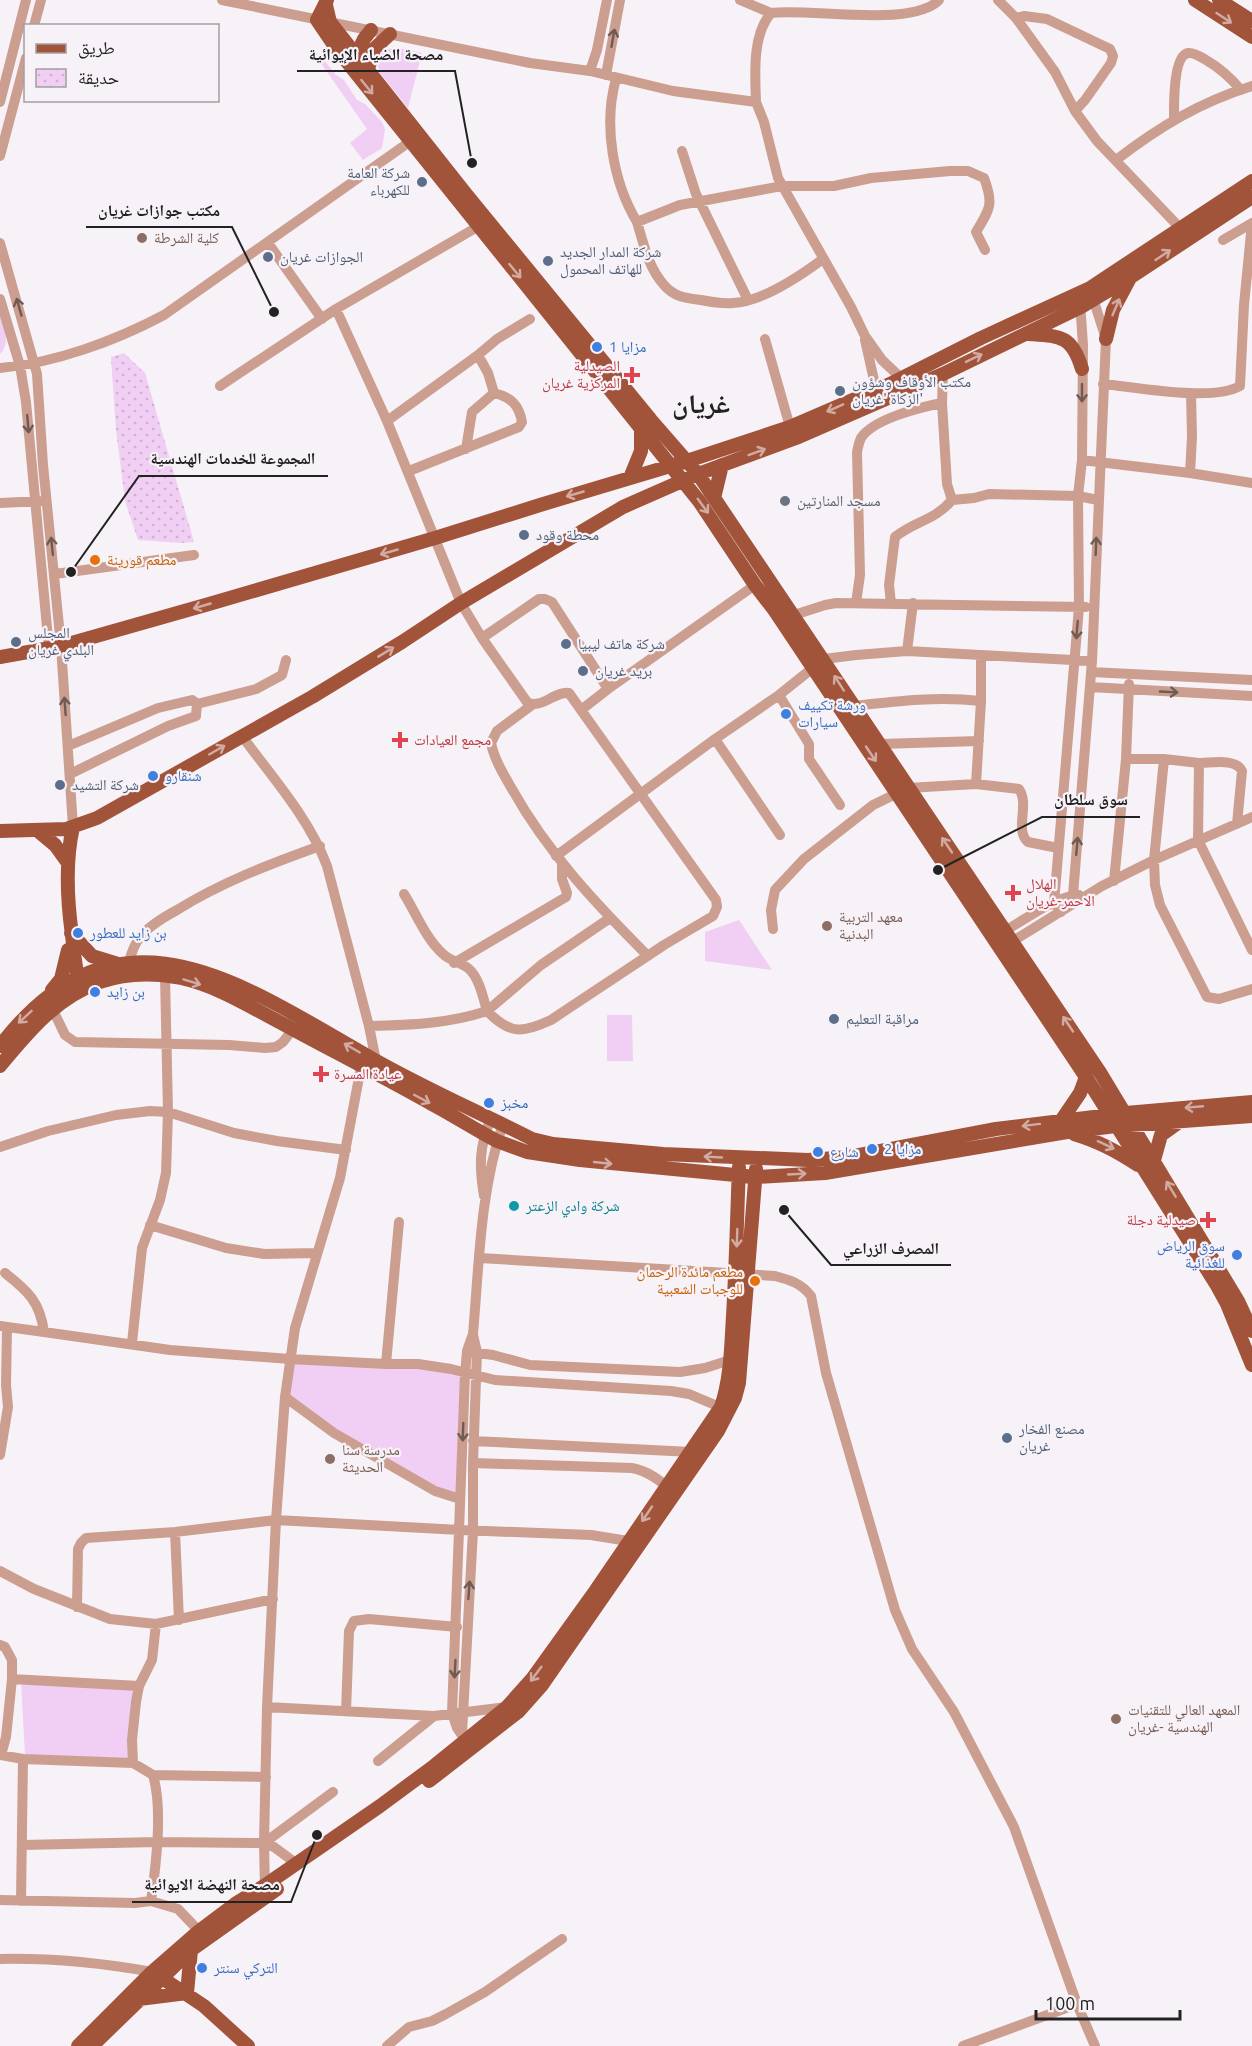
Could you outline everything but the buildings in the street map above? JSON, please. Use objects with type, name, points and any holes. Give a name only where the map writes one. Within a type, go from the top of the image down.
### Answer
[{"type":"main road","points":[[1195,0],[1252,37]]},
{"type":"main road","points":[[1219,0],[1252,21]]},
{"type":"main road","points":[[326,3],[323,21],[353,61],[698,474],[738,531],[784,610],[813,669],[1009,936],[1129,1119],[1233,1302],[1252,1365]]},
{"type":"main road","points":[[353,61],[371,30]]},
{"type":"main road","points":[[368,69],[374,49],[390,34]]},
{"type":"main road","points":[[353,61],[368,69],[479,226],[672,466],[718,527],[755,585],[784,610],[824,659],[880,744],[903,791],[1142,1167],[1252,1331]]},
{"type":"main road","points":[[0,831],[73,827],[126,802],[322,691],[461,603],[623,507],[698,474],[796,438],[943,374],[1026,333],[1085,297],[1143,252],[1252,181]]},
{"type":"main road","points":[[0,657],[55,648],[435,538],[672,466],[790,427],[1131,277],[1252,196]]},
{"type":"main road","points":[[1106,339],[1113,310],[1131,277]]},
{"type":"main road","points":[[1026,333],[1050,336],[1072,344],[1078,354],[1082,369]]},
{"type":"main road","points":[[630,478],[641,451],[641,428]]},
{"type":"main road","points":[[714,498],[722,465]]},
{"type":"main road","points":[[614,483],[623,507]]},
{"type":"main road","points":[[73,827],[69,844],[68,901],[73,960],[85,982]]},
{"type":"main road","points":[[37,830],[55,846],[68,863]]},
{"type":"main road","points":[[72,935],[92,956],[123,963],[175,964],[201,971],[239,986],[283,1008],[376,1061],[532,1139],[554,1144],[663,1155],[808,1160],[914,1150],[1252,1102]]},
{"type":"main road","points":[[0,1066],[50,1003],[61,979],[72,935]]},
{"type":"main road","points":[[0,1046],[15,1027],[50,1003],[123,963]]},
{"type":"main road","points":[[85,982],[102,982],[131,975],[165,975],[201,984],[293,1029],[429,1102],[484,1135],[527,1152],[580,1160],[756,1177],[825,1173],[914,1150]]},
{"type":"main road","points":[[1064,1127],[1086,1077]]},
{"type":"main road","points":[[1129,1119],[1179,1122],[1252,1116]]},
{"type":"main road","points":[[1154,1160],[1161,1135],[1179,1122]]},
{"type":"main road","points":[[1064,1127],[1117,1150],[1142,1167]]},
{"type":"main road","points":[[91,2046],[139,1999],[157,1974],[191,1950],[297,1864],[466,1741],[518,1712],[542,1685],[725,1409],[739,1383],[741,1275],[739,1159]]},
{"type":"main road","points":[[671,1490],[691,1452],[725,1409],[741,1275],[756,1177],[756,1159]]},
{"type":"main road","points":[[78,2046],[157,1974],[199,1931],[235,1904],[266,1891],[342,1844],[507,1707],[532,1679],[635,1542]]},
{"type":"main road","points":[[187,1993],[191,1950]]},
{"type":"main road","points":[[157,1974],[187,1993],[248,2046]]},
{"type":"main road","points":[[139,1999],[187,1993]]},
{"type":"street","points":[[0,102],[26,0]]},
{"type":"street","points":[[35,24],[41,0]]},
{"type":"street","points":[[222,0],[530,63],[590,71],[696,95],[756,102]]},
{"type":"street","points":[[590,71],[603,26],[607,0]]},
{"type":"street","points":[[620,0],[611,77],[611,140],[621,184],[629,209],[637,222],[648,261],[664,285],[680,297],[726,303],[748,300],[773,290],[823,259]]},
{"type":"street","points":[[740,0],[771,13],[895,14],[925,9],[933,6],[939,0]]},
{"type":"street","points":[[998,0],[1016,18],[1055,72],[1075,111],[1097,141],[1181,229]]},
{"type":"street","points":[[771,13],[764,21],[760,35],[755,80],[756,102],[764,122],[778,178],[865,336],[882,360],[901,378]]},
{"type":"street","points":[[1016,18],[1024,16],[1047,19],[1110,49],[1113,56],[1111,63],[1075,111]]},
{"type":"street","points":[[1174,119],[1177,71],[1184,56],[1189,53],[1222,69],[1247,88]]},
{"type":"street","points":[[0,152],[24,65]]},
{"type":"street","points":[[1116,160],[1174,119],[1220,96],[1247,88]]},
{"type":"street","points":[[0,368],[35,363],[95,345],[150,323],[182,304],[416,138]]},
{"type":"street","points":[[682,151],[700,202],[748,300]]},
{"type":"street","points":[[637,222],[680,205],[782,186],[834,186],[880,177],[968,171],[984,178],[989,190],[990,209],[976,232],[985,250]]},
{"type":"street","points":[[1223,240],[1252,223]]},
{"type":"street","points":[[1104,384],[1191,393],[1230,392],[1240,386],[1248,306],[1252,223]]},
{"type":"street","points":[[220,386],[336,309],[479,226]]},
{"type":"street","points":[[0,243],[35,363],[55,574],[55,648]]},
{"type":"street","points":[[268,243],[322,319]]},
{"type":"street","points":[[1075,899],[1092,667],[1106,339],[1085,297]]},
{"type":"street","points":[[1058,908],[1058,848],[1079,607],[1078,496],[1082,460],[1085,297]]},
{"type":"street","points":[[0,299],[20,366],[26,402],[35,502],[68,746],[73,827]]},
{"type":"street","points":[[336,309],[409,471],[461,603],[482,638],[527,702],[538,705],[563,692],[569,693],[717,900],[717,907],[713,916],[551,1020],[521,1031],[513,1030],[496,1021],[487,1011],[478,982],[467,968],[454,963],[442,954],[404,894]]},
{"type":"street","points":[[387,421],[497,339],[530,319]]},
{"type":"street","points":[[865,336],[876,389]]},
{"type":"street","points":[[765,339],[790,427]]},
{"type":"street","points":[[478,355],[488,372],[494,393]]},
{"type":"street","points":[[943,374],[942,403],[947,484],[952,500]]},
{"type":"street","points":[[409,471],[519,427],[522,422],[514,402],[506,396],[494,393]]},
{"type":"street","points":[[466,449],[472,412],[494,393]]},
{"type":"street","points":[[1190,473],[1191,393]]},
{"type":"street","points":[[856,603],[860,575],[857,452],[860,439],[869,430],[906,411],[942,403]]},
{"type":"street","points":[[1082,460],[1252,483]]},
{"type":"street","points":[[891,603],[889,585],[895,537],[903,530],[933,517],[952,500],[989,494],[1078,496],[1098,500]]},
{"type":"street","points":[[0,503],[47,500]]},
{"type":"street","points":[[55,574],[194,555]]},
{"type":"street","points":[[581,710],[755,585]]},
{"type":"street","points":[[482,638],[539,599],[545,599],[552,602],[608,689]]},
{"type":"street","points":[[784,610],[856,603],[1094,608]]},
{"type":"street","points":[[907,651],[913,603]]},
{"type":"street","points":[[559,859],[642,794],[715,739],[779,695],[824,659],[907,651],[1075,660],[1092,667],[1130,674],[1252,680]]},
{"type":"street","points":[[976,784],[981,656]]},
{"type":"street","points":[[197,704],[256,689],[282,675],[286,660]]},
{"type":"street","points":[[1114,881],[1126,759],[1130,674]]},
{"type":"street","points":[[1090,687],[1252,696]]},
{"type":"street","points":[[779,695],[809,744],[809,759],[840,804]]},
{"type":"street","points":[[854,706],[921,699],[954,698],[981,701]]},
{"type":"street","points":[[68,746],[158,708],[192,700],[197,704]]},
{"type":"street","points":[[70,774],[168,726],[196,716],[197,704]]},
{"type":"street","points":[[532,705],[497,731],[491,743],[506,778],[526,814],[559,859],[610,918],[648,956]]},
{"type":"street","points":[[242,736],[287,796],[320,846],[369,1026],[376,1061]]},
{"type":"street","points":[[715,739],[761,803],[780,835]]},
{"type":"street","points":[[880,744],[979,741]]},
{"type":"street","points":[[1126,759],[1234,763],[1242,771],[1237,824]]},
{"type":"street","points":[[1164,759],[1154,861],[1155,885],[1160,905],[1207,997],[1213,999],[1252,989]]},
{"type":"street","points":[[1199,763],[1198,840],[1247,925],[1252,950]]},
{"type":"street","points":[[773,929],[771,910],[775,890],[804,859],[849,822],[873,806],[903,791],[976,784],[1019,789],[1024,796],[1022,831],[1024,839],[1028,842],[1058,848]]},
{"type":"street","points":[[1009,936],[1075,899],[1198,840],[1252,817]]},
{"type":"street","points":[[123,963],[140,937],[162,918],[200,895],[238,876],[320,846]]},
{"type":"street","points":[[454,963],[566,897],[559,859]]},
{"type":"street","points":[[369,1026],[412,1025],[462,1019],[487,1011],[541,965],[610,918]]},
{"type":"street","points":[[132,1343],[142,1248],[160,1200],[166,1173],[168,1112],[165,975]]},
{"type":"street","points":[[50,1003],[65,1035],[75,1042],[276,1047],[293,1029]]},
{"type":"street","points":[[266,1891],[264,1843],[267,1707],[276,1520],[285,1397],[295,1328],[329,1217],[346,1150],[361,1067]]},
{"type":"street","points":[[0,1147],[48,1131],[116,1115],[150,1111],[168,1112],[234,1133],[346,1150]]},
{"type":"street","points":[[485,1205],[480,1174],[481,1154],[484,1135],[497,1121]]},
{"type":"street","points":[[458,1712],[460,1499],[485,1205],[497,1141],[497,1121]]},
{"type":"street","points":[[386,1365],[399,1222]]},
{"type":"street","points":[[150,1225],[226,1248],[264,1254],[317,1253]]},
{"type":"street","points":[[480,1258],[775,1276],[791,1280],[804,1287],[811,1296],[826,1373],[882,1572],[895,1610],[912,1649],[954,1712],[1014,1827],[1077,2004],[1095,2046]]},
{"type":"street","points":[[5,1273],[26,1289],[33,1299],[42,1317],[45,1332]]},
{"type":"street","points":[[0,1455],[8,1407],[4,1327],[170,1350],[386,1365],[434,1366],[470,1375],[517,1382],[671,1391],[689,1394],[725,1409]]},
{"type":"street","points":[[472,1352],[530,1365],[680,1372],[705,1368],[730,1360]]},
{"type":"street","points":[[466,1741],[457,1728],[472,1531],[473,1441],[470,1375]]},
{"type":"street","points":[[285,1397],[334,1433],[435,1491],[460,1499]]},
{"type":"street","points":[[473,1441],[691,1452]]},
{"type":"street","points":[[473,1463],[632,1468],[642,1470],[671,1490]]},
{"type":"street","points":[[77,1607],[78,1550],[86,1538],[175,1532],[276,1520],[472,1531],[591,1534],[635,1542]]},
{"type":"street","points":[[175,1532],[179,1620]]},
{"type":"street","points":[[0,1571],[34,1589],[110,1619],[156,1624],[273,1599]]},
{"type":"street","points":[[346,1711],[349,1631],[354,1621],[369,1619],[457,1627]]},
{"type":"street","points":[[132,1763],[132,1740],[139,1686],[152,1660],[156,1624]]},
{"type":"street","points":[[0,1645],[5,1647],[12,1660],[6,1737],[1,1755],[23,1759],[132,1763],[153,1775],[266,1777]]},
{"type":"street","points":[[12,1679],[139,1686]]},
{"type":"street","points":[[267,1707],[434,1716],[507,1707]]},
{"type":"street","points":[[378,1761],[434,1716]]},
{"type":"street","points":[[21,1901],[23,1759]]},
{"type":"street","points":[[151,1901],[157,1842],[157,1788],[153,1775]]},
{"type":"street","points":[[264,1843],[333,1791]]},
{"type":"street","points":[[22,1845],[157,1842],[264,1843],[274,1847],[297,1864]]},
{"type":"street","points":[[0,1900],[135,1903],[151,1901],[178,1909],[199,1931]]},
{"type":"street","points":[[387,2046],[409,2027],[432,2021],[485,1992],[562,1939]]},
{"type":"street","points":[[0,1959],[86,1962],[157,1974]]},
{"type":"street","points":[[963,2046],[1077,2004]]},
{"type":"green space","points":[[399,48],[422,53],[408,108],[380,73],[378,66],[381,53],[386,49]]},
{"type":"green space","points":[[324,60],[336,75],[344,80],[357,100],[365,104],[382,122],[385,129],[382,148],[363,160],[350,143],[367,129],[320,62]]},
{"type":"green space","points":[[0,311],[6,339],[0,354]]},
{"type":"green space","points":[[124,353],[145,373],[194,542],[138,540],[125,501],[116,430],[111,357]]},
{"type":"green space","points":[[739,920],[772,970],[705,961],[705,932]]},
{"type":"green space","points":[[607,1015],[632,1015],[633,1061],[607,1061]]},
{"type":"green space","points":[[291,1360],[386,1365],[465,1374],[459,1498],[335,1433],[287,1397]]},
{"type":"green space","points":[[21,1681],[134,1688],[129,1760],[25,1756]]},
{"type":"place","name":"مصحة الضياء الإيوائية","points":[[472,163]]},
{"type":"place","name":"شركة العامة للكهرباء","points":[[422,182]]},
{"type":"place","name":"كلية الشرطة","points":[[142,238]]},
{"type":"place","name":"الجوازات غريان","points":[[268,257]]},
{"type":"place","name":"شركة المدار الجديد للهاتف المحمول","points":[[548,261]]},
{"type":"place","name":"مكتب جوازات غريان","points":[[274,312]]},
{"type":"place","name":"مزايا 1","points":[[597,347]]},
{"type":"place","name":"الصيدلية المركزية غريان","points":[[632,375]]},
{"type":"place","name":"مكتب الأوقاف وشؤون الزكاة 'غريان'","points":[[840,391]]},
{"type":"place","name":"مسجد المنارتين","points":[[785,501]]},
{"type":"place","name":"محطة وقود","points":[[524,535]]},
{"type":"place","name":"مطعم قورينة","points":[[95,560]]},
{"type":"place","name":"المجموعة للخدمات الهندسية","points":[[71,572]]},
{"type":"place","name":"المجلس البلدي غريان","points":[[16,642]]},
{"type":"place","name":"شركة هاتف ليبيا","points":[[566,644]]},
{"type":"place","name":"بريد غريان","points":[[583,671]]},
{"type":"place","name":"ورشة تكييف سيارات","points":[[786,714]]},
{"type":"place","name":"مجمع العيادات","points":[[400,740]]},
{"type":"place","name":"شنقارو","points":[[153,776]]},
{"type":"place","name":"شركة التشيد","points":[[60,785]]},
{"type":"place","name":"سوق سلطان","points":[[938,870]]},
{"type":"place","name":"الهلال الاحمر-غريان","points":[[1013,893]]},
{"type":"place","name":"معهد التربية البدنية","points":[[827,926]]},
{"type":"place","name":"بن زايد للعطور","points":[[78,933]]},
{"type":"place","name":"بن زايد","points":[[95,992]]},
{"type":"place","name":"مراقبة التعليم","points":[[834,1019]]},
{"type":"place","name":"عيادة المسرة","points":[[321,1074]]},
{"type":"place","name":"مخبز","points":[[489,1103]]},
{"type":"place","name":"مزايا 2","points":[[872,1149]]},
{"type":"place","name":"شارع","points":[[818,1152]]},
{"type":"place","name":"شركة وادي الزعتر","points":[[514,1206]]},
{"type":"place","name":"المصرف الزراعي","points":[[784,1210]]},
{"type":"place","name":"صيدلية دجلة","points":[[1208,1220]]},
{"type":"place","name":"سوق الرياض للغذائية","points":[[1237,1255]]},
{"type":"place","name":"مطعم مائدة الرحمان للوجبات الشعبية","points":[[755,1281]]},
{"type":"place","name":"مصنع الفخار غريان","points":[[1007,1438]]},
{"type":"place","name":"مدرسة سنا الحديثة","points":[[330,1459]]},
{"type":"place","name":"المعهد العالي للتقنيات الهندسية -غريان","points":[[1116,1719]]},
{"type":"place","name":"مصحة النهضة الايوائية","points":[[317,1835]]},
{"type":"place","name":"التركي سنتر","points":[[202,1968]]},
{"type":"district","name":"غريان","points":[[701,404]]}]
